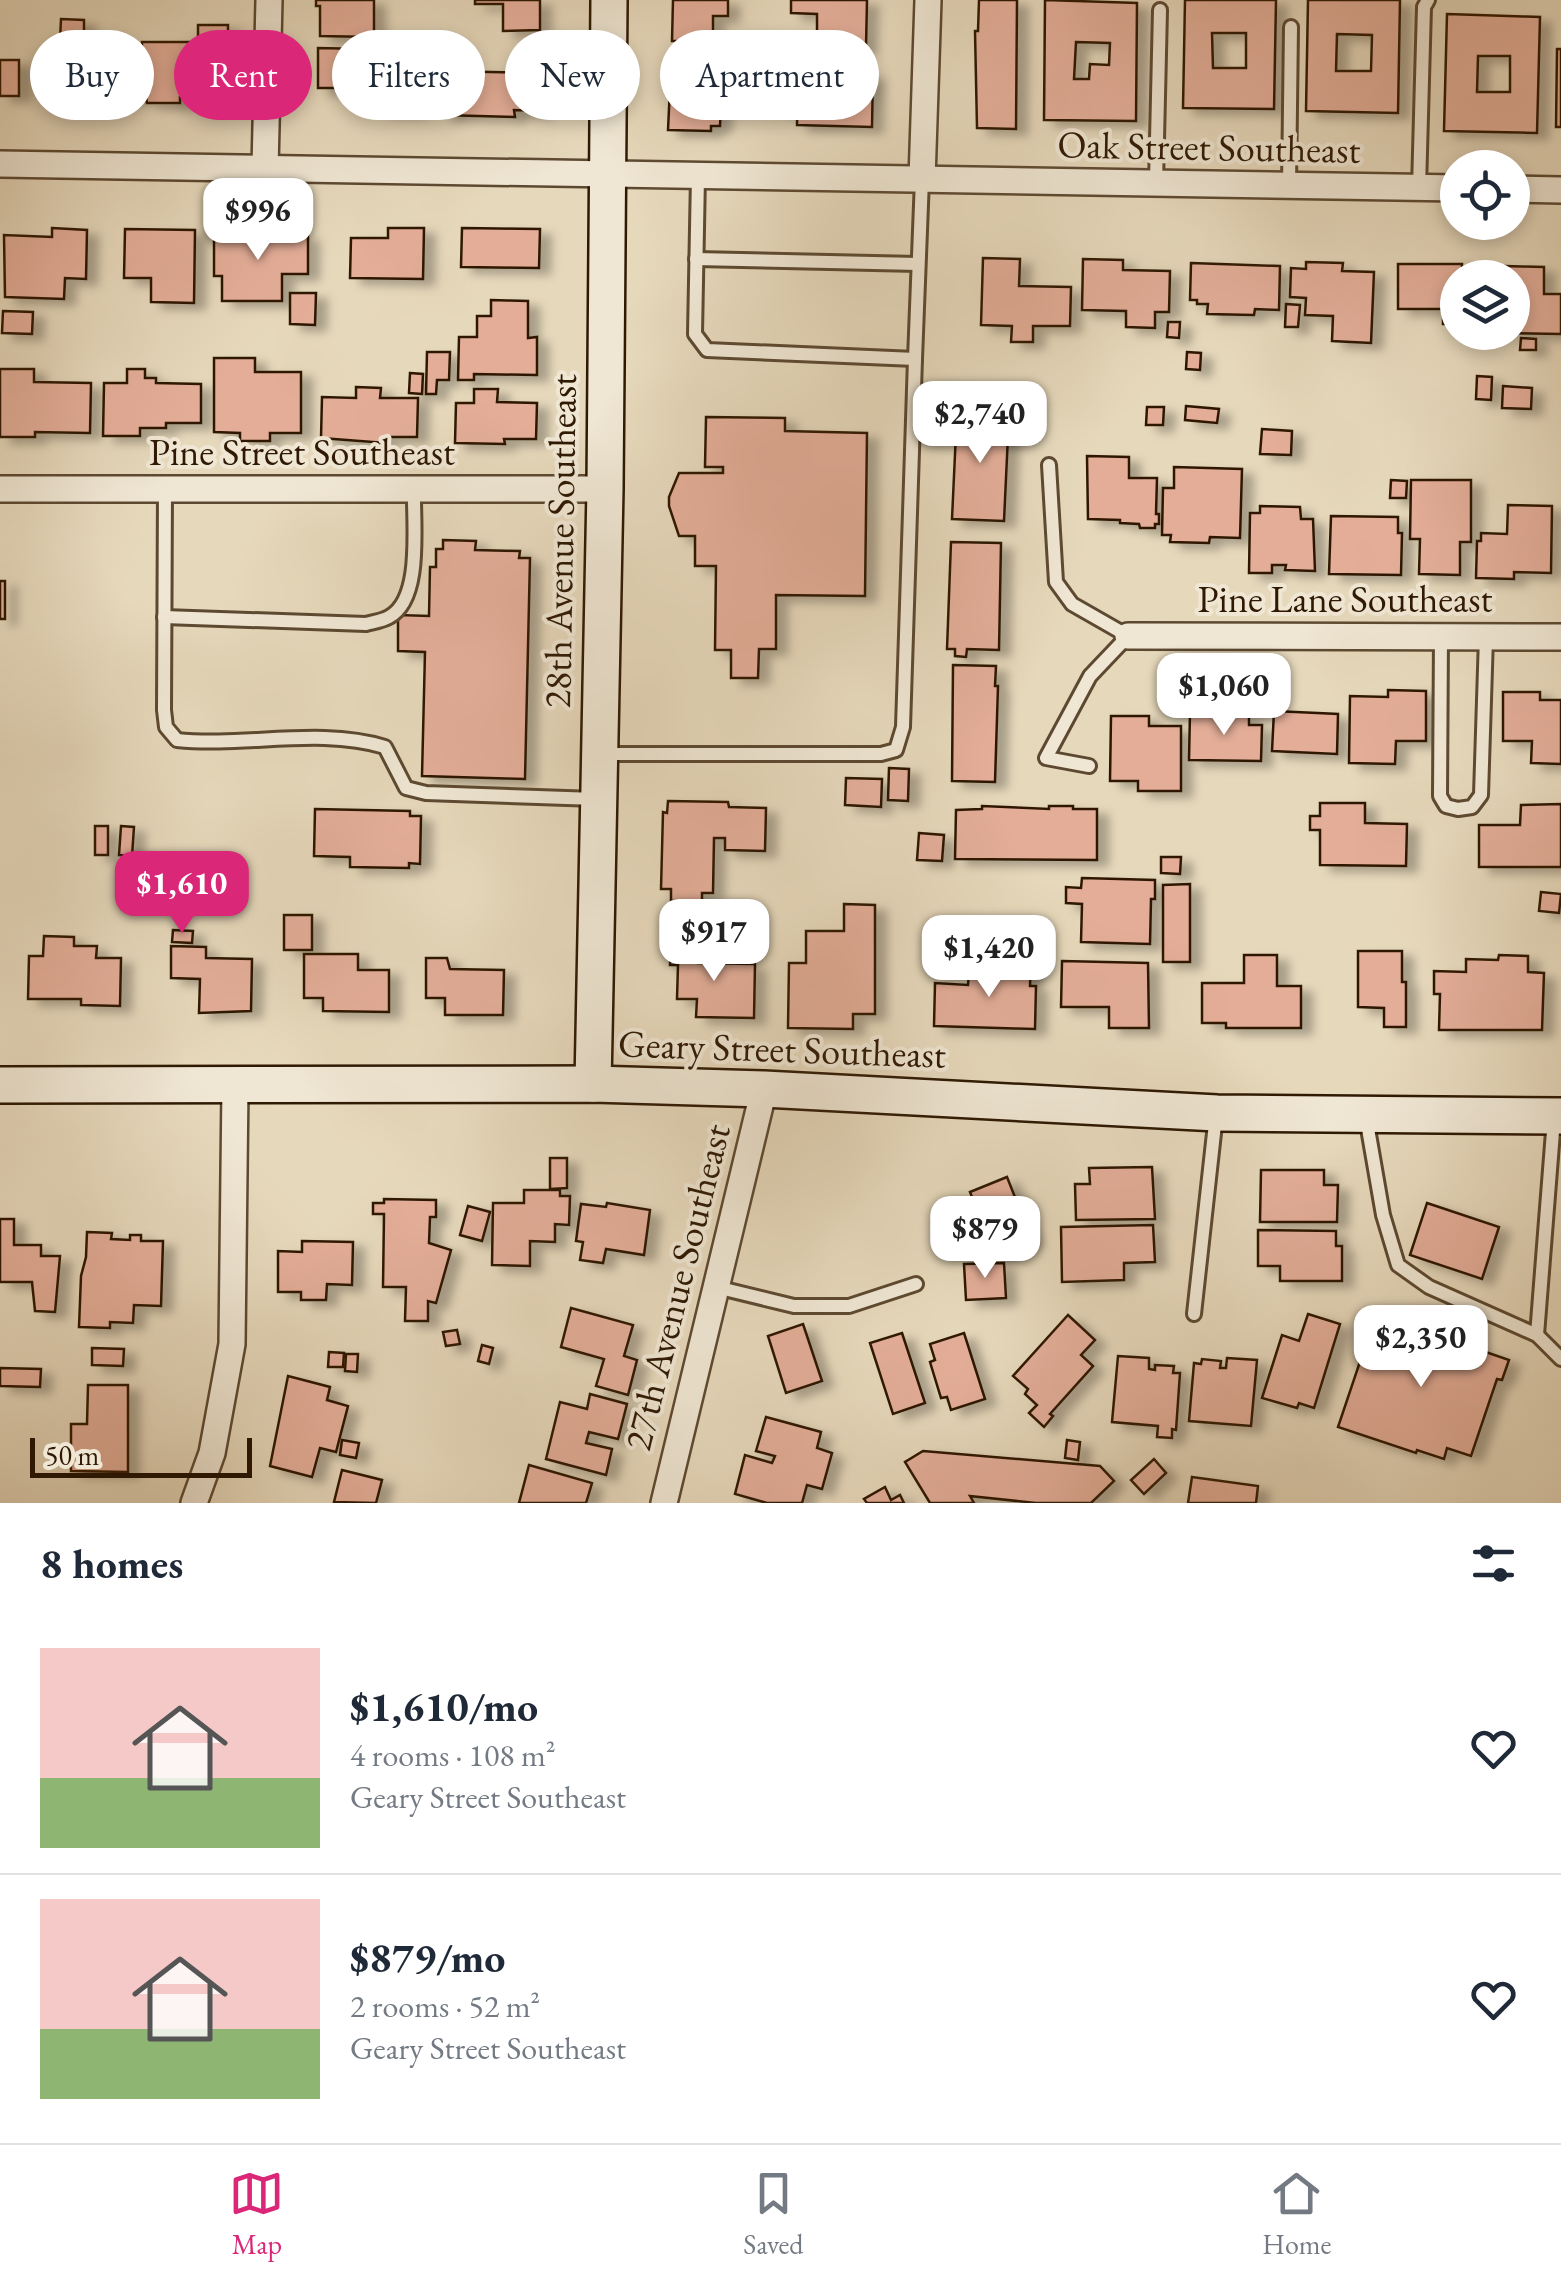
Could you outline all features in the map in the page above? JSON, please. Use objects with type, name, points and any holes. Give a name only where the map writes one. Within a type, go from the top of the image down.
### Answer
[{"type":"main road","name":"28th Avenue Southeast","points":[[593,1084],[610,0]]},
{"type":"main road","name":"Geary Street Southeast","points":[[0,1084],[593,1084],[1216,1113],[1557,1116]]},
{"type":"street","points":[[265,168],[269,0]]},
{"type":"street","points":[[922,179],[928,0]]},
{"type":"street","name":"Oak Street Southeast","points":[[0,164],[1440,188]]},
{"type":"street","points":[[1530,189],[1561,190]]},
{"type":"street","name":"Pine Street Southeast","points":[[0,489],[605,489]]},
{"type":"street","name":"Pine Lane Southeast","points":[[1128,636],[1561,637]]},
{"type":"street","points":[[194,1503],[212,1453],[232,1344],[235,1086]]},
{"type":"street","name":"27th Avenue Southeast","points":[[664,1503],[764,1089]]},
{"type":"lane","points":[[1419,188],[1424,6],[1428,0]]},
{"type":"lane","points":[[1156,183],[1160,10]]},
{"type":"lane","points":[[1289,186],[1290,27]]},
{"type":"lane","points":[[698,176],[695,334],[708,350],[914,359]]},
{"type":"lane","points":[[600,754],[882,754],[896,750],[903,727],[922,179]]},
{"type":"lane","points":[[696,260],[918,264]]},
{"type":"lane","points":[[1049,465],[1056,582],[1072,604],[1128,636],[1090,676],[1046,758],[1090,766]]},
{"type":"lane","points":[[165,489],[164,710],[166,726],[177,740],[206,743],[358,738],[386,746],[406,788],[426,793],[598,800]]},
{"type":"lane","points":[[164,616],[366,624],[390,617],[404,604],[412,587],[414,489]]},
{"type":"lane","points":[[1441,636],[1440,796],[1446,806],[1458,809],[1472,807],[1482,795],[1486,636]]},
{"type":"lane","points":[[1194,1314],[1216,1113]]},
{"type":"lane","points":[[1366,1114],[1384,1214],[1398,1265],[1429,1287],[1537,1335],[1561,1360]]},
{"type":"lane","points":[[1537,1335],[1555,1182],[1557,1116]]},
{"type":"lane","points":[[716,1287],[794,1306],[850,1306],[916,1284]]},
{"type":"building","points":[[316,0],[374,0],[374,30],[332,30],[332,36],[320,36],[320,6],[316,6]]},
{"type":"building","points":[[475,0],[540,0],[540,30],[503,31],[503,4],[475,4]]},
{"type":"building","points":[[673,0],[728,0],[728,16],[713,16],[713,30],[672,30]]},
{"type":"building","points":[[791,0],[867,0],[866,30],[817,30],[817,14],[791,13]]},
{"type":"building","points":[[979,0],[1017,0],[1016,129],[977,128],[975,31]]},
{"type":"building","points":[[1045,0],[1137,3],[1136,121],[1044,120]],"holes":[[[1076,42],[1110,43],[1109,65],[1090,64],[1089,79],[1074,79]]]},
{"type":"building","points":[[1185,0],[1276,0],[1274,109],[1183,108]],"holes":[[[1212,33],[1246,33],[1246,68],[1213,68]]]},
{"type":"building","points":[[1308,0],[1400,0],[1398,113],[1306,111]],"holes":[[[1337,34],[1372,35],[1371,71],[1336,71]]]},
{"type":"building","points":[[1447,14],[1540,17],[1537,133],[1444,131]],"holes":[[[1478,56],[1510,56],[1510,92],[1477,92]]]},
{"type":"building","points":[[61,19],[84,20],[84,30],[60,30]]},
{"type":"building","points":[[198,25],[228,25],[228,30],[198,30]]},
{"type":"building","points":[[154,42],[174,42],[174,103],[154,103]]},
{"type":"building","points":[[318,48],[332,48],[332,88],[318,88]]},
{"type":"building","points":[[1557,49],[1561,49],[1561,127],[1556,127]]},
{"type":"building","points":[[0,60],[19,60],[19,96],[0,96]]},
{"type":"building","points":[[485,72],[505,72],[505,117],[485,116]]},
{"type":"building","points":[[668,120],[720,120],[720,126],[711,126],[711,131],[668,130]]},
{"type":"building","points":[[797,120],[872,120],[872,127],[797,125]]},
{"type":"building","points":[[52,228],[87,230],[86,279],[65,278],[64,299],[5,297],[4,235],[52,237]]},
{"type":"building","points":[[254,228],[284,228],[284,235],[308,235],[308,274],[282,274],[282,301],[222,301],[222,276],[214,276],[214,234],[254,234]]},
{"type":"building","points":[[388,228],[424,228],[423,279],[350,278],[351,238],[388,238]]},
{"type":"building","points":[[462,228],[540,229],[539,268],[461,267]]},
{"type":"building","points":[[125,229],[195,230],[194,303],[151,302],[151,278],[124,278]]},
{"type":"building","points":[[983,258],[1020,259],[1019,286],[1071,287],[1070,326],[1033,326],[1033,342],[1011,342],[1012,326],[981,325]]},
{"type":"building","points":[[1083,259],[1123,260],[1123,270],[1170,271],[1169,312],[1155,312],[1155,328],[1126,327],[1126,311],[1082,310]]},
{"type":"building","points":[[1306,262],[1343,263],[1342,271],[1374,272],[1371,343],[1332,341],[1333,316],[1305,315],[1306,298],[1290,297],[1291,268],[1306,269]]},
{"type":"building","points":[[1191,263],[1280,266],[1279,310],[1255,309],[1254,315],[1207,314],[1208,304],[1190,300]]},
{"type":"building","points":[[1398,264],[1440,264],[1440,309],[1398,309]]},
{"type":"building","points":[[1530,267],[1544,267],[1544,294],[1561,294],[1561,334],[1530,333]]},
{"type":"building","points":[[290,293],[316,293],[315,325],[290,324]]},
{"type":"building","points":[[491,300],[528,301],[528,338],[537,337],[537,375],[474,374],[474,380],[458,380],[459,337],[477,337],[477,316],[491,316]]},
{"type":"building","points":[[1286,304],[1300,305],[1298,327],[1285,327]]},
{"type":"building","points":[[3,311],[33,312],[32,334],[2,333]]},
{"type":"building","points":[[1168,322],[1180,322],[1179,338],[1167,337]]},
{"type":"building","points":[[1530,339],[1536,339],[1536,350],[1530,350]]},
{"type":"building","points":[[427,352],[450,352],[449,380],[437,380],[436,394],[426,394]]},
{"type":"building","points":[[1187,352],[1201,353],[1200,370],[1186,369]]},
{"type":"building","points":[[214,358],[255,358],[255,372],[301,372],[301,433],[270,433],[270,441],[240,441],[240,433],[214,432]]},
{"type":"building","points":[[0,369],[34,369],[34,382],[91,383],[90,433],[35,432],[35,437],[0,437]]},
{"type":"building","points":[[127,369],[145,369],[145,378],[156,378],[156,383],[201,384],[201,423],[140,428],[140,436],[103,436],[104,383],[127,383]]},
{"type":"building","points":[[410,373],[423,374],[422,394],[409,393]]},
{"type":"building","points":[[1477,376],[1492,377],[1491,400],[1476,399]]},
{"type":"building","points":[[1503,386],[1532,388],[1531,409],[1502,408]]},
{"type":"building","points":[[356,387],[381,388],[380,398],[418,398],[417,437],[386,437],[386,443],[321,438],[322,397],[356,398]]},
{"type":"building","points":[[474,389],[498,389],[497,402],[537,403],[536,439],[504,439],[505,444],[455,443],[456,403],[474,403]]},
{"type":"building","points":[[1186,406],[1219,409],[1217,423],[1185,420]]},
{"type":"building","points":[[1147,407],[1164,407],[1163,425],[1146,425]]},
{"type":"building","points":[[957,411],[1009,414],[1004,521],[952,519]]},
{"type":"building","points":[[706,417],[785,418],[785,431],[867,433],[865,596],[776,595],[776,649],[759,649],[758,678],[731,678],[731,650],[715,650],[716,566],[695,566],[695,536],[679,536],[669,506],[679,473],[723,473],[723,467],[705,467]]},
{"type":"building","points":[[1262,429],[1292,431],[1291,455],[1260,454]]},
{"type":"building","points":[[1087,456],[1129,457],[1129,478],[1157,478],[1159,524],[1155,528],[1140,528],[1139,524],[1120,520],[1088,519]]},
{"type":"building","points":[[1174,467],[1242,469],[1240,538],[1210,537],[1209,543],[1170,542],[1171,535],[1162,535],[1163,488],[1174,488]]},
{"type":"building","points":[[1391,480],[1407,481],[1406,498],[1390,498]]},
{"type":"building","points":[[1411,480],[1471,480],[1471,542],[1460,542],[1460,575],[1419,574],[1420,539],[1410,539]]},
{"type":"building","points":[[1508,505],[1552,506],[1551,573],[1514,572],[1514,579],[1476,578],[1477,541],[1481,541],[1481,533],[1507,534]]},
{"type":"building","points":[[1260,506],[1300,507],[1301,519],[1313,519],[1315,571],[1285,570],[1286,565],[1272,565],[1272,573],[1249,573],[1250,513],[1260,513]]},
{"type":"building","points":[[1331,516],[1398,517],[1398,533],[1402,533],[1401,575],[1329,574]]},
{"type":"building","points":[[443,540],[476,541],[475,550],[520,551],[519,558],[530,558],[525,779],[422,776],[425,652],[398,651],[398,615],[429,616],[430,567],[436,567],[436,549],[443,549]]},
{"type":"building","points":[[951,542],[1001,543],[999,650],[967,649],[966,657],[955,656],[955,649],[947,649]]},
{"type":"building","points":[[0,581],[5,581],[5,619],[0,619]]},
{"type":"building","points":[[953,665],[996,666],[995,782],[952,781]]},
{"type":"building","points":[[1388,690],[1426,691],[1426,741],[1396,741],[1395,764],[1349,763],[1350,696],[1388,697]]},
{"type":"building","points":[[1503,692],[1540,692],[1540,700],[1561,700],[1561,764],[1531,763],[1532,741],[1503,741]]},
{"type":"building","points":[[1274,711],[1338,714],[1337,754],[1272,751]]},
{"type":"building","points":[[1190,712],[1249,716],[1249,725],[1262,725],[1261,761],[1189,760]]},
{"type":"building","points":[[1111,716],[1149,716],[1149,726],[1181,726],[1181,791],[1138,791],[1138,781],[1110,781]]},
{"type":"building","points":[[889,768],[909,769],[908,801],[888,800]]},
{"type":"building","points":[[846,778],[882,779],[881,807],[845,805]]},
{"type":"building","points":[[668,801],[728,802],[729,807],[766,808],[765,851],[725,850],[725,838],[714,838],[713,893],[702,893],[702,908],[682,908],[682,901],[671,901],[671,889],[661,889],[663,812],[667,813]]},
{"type":"building","points":[[1320,803],[1365,803],[1365,823],[1407,824],[1406,866],[1320,865],[1320,830],[1310,830],[1310,816],[1320,816]]},
{"type":"building","points":[[1561,804],[1561,867],[1479,867],[1479,825],[1520,825],[1521,805]]},
{"type":"building","points":[[982,806],[1097,809],[1097,860],[955,859],[956,810]]},
{"type":"building","points":[[315,809],[410,811],[410,816],[421,816],[420,864],[409,863],[409,868],[350,867],[350,857],[314,856]]},
{"type":"building","points":[[95,826],[108,826],[108,855],[95,855]]},
{"type":"building","points":[[121,826],[134,827],[132,856],[119,855]]},
{"type":"building","points":[[919,833],[944,835],[942,861],[917,860]]},
{"type":"building","points":[[1161,857],[1181,857],[1180,874],[1161,873]]},
{"type":"building","points":[[1082,878],[1155,880],[1150,944],[1081,942],[1082,904],[1066,903],[1066,887],[1081,888]]},
{"type":"building","points":[[1190,884],[1190,962],[1163,962],[1163,885]]},
{"type":"building","points":[[1541,892],[1561,894],[1559,913],[1539,911]]},
{"type":"building","points":[[844,904],[875,905],[875,1014],[853,1014],[853,1029],[788,1028],[789,963],[806,963],[806,931],[844,931]]},
{"type":"building","points":[[284,915],[312,915],[312,950],[284,950]]},
{"type":"building","points":[[173,930],[193,931],[192,943],[172,942]]},
{"type":"building","points":[[44,936],[74,937],[74,946],[97,946],[96,958],[121,958],[120,1006],[81,1005],[81,999],[28,999],[29,956],[43,956]]},
{"type":"building","points":[[671,941],[699,942],[698,963],[755,964],[754,1018],[696,1017],[697,999],[677,999],[678,965],[670,965]]},
{"type":"building","points":[[171,946],[206,947],[206,958],[252,959],[251,1011],[199,1013],[200,979],[171,978]]},
{"type":"building","points":[[1358,951],[1402,951],[1406,1027],[1384,1027],[1384,1008],[1358,1007]]},
{"type":"building","points":[[304,954],[358,954],[358,970],[389,970],[389,1012],[323,1011],[323,998],[304,998]]},
{"type":"building","points":[[1244,955],[1277,955],[1277,986],[1301,986],[1301,1028],[1226,1028],[1226,1023],[1202,1023],[1202,983],[1244,983]]},
{"type":"building","points":[[1499,955],[1528,956],[1528,972],[1544,973],[1542,1030],[1439,1030],[1440,994],[1434,994],[1434,971],[1466,972],[1466,959],[1498,960]]},
{"type":"building","points":[[1016,956],[1031,956],[1030,986],[1036,986],[1035,1029],[934,1026],[935,983],[968,985],[969,972],[1015,973]]},
{"type":"building","points":[[426,958],[447,958],[450,969],[504,970],[503,1015],[445,1015],[445,998],[426,998]]},
{"type":"building","points":[[1062,961],[1148,963],[1149,1028],[1109,1028],[1109,1007],[1061,1007]]},
{"type":"building","points":[[550,1158],[567,1158],[567,1188],[550,1189]]},
{"type":"building","points":[[1152,1167],[1155,1219],[1076,1220],[1075,1184],[1090,1184],[1089,1168]]},
{"type":"building","points":[[1261,1170],[1324,1170],[1324,1185],[1338,1185],[1337,1222],[1260,1222]]},
{"type":"building","points":[[1007,1177],[1032,1240],[995,1255],[970,1192]]},
{"type":"building","points":[[524,1190],[560,1190],[560,1196],[570,1196],[569,1225],[555,1224],[555,1242],[530,1241],[530,1266],[492,1265],[493,1203],[524,1203]]},
{"type":"building","points":[[384,1199],[436,1200],[436,1217],[430,1217],[429,1243],[451,1250],[436,1303],[428,1301],[428,1321],[405,1321],[406,1287],[383,1287],[384,1214],[373,1214],[373,1203],[384,1203]]},
{"type":"building","points":[[607,1203],[650,1210],[644,1255],[606,1249],[603,1263],[580,1260],[583,1242],[576,1241],[581,1204],[606,1207]]},
{"type":"building","points":[[1427,1203],[1499,1227],[1482,1279],[1410,1255]]},
{"type":"building","points":[[468,1206],[490,1212],[482,1241],[460,1235]]},
{"type":"building","points":[[0,1219],[14,1219],[14,1245],[41,1245],[41,1256],[60,1256],[55,1312],[35,1311],[32,1282],[0,1282]]},
{"type":"building","points":[[1153,1225],[1155,1262],[1124,1263],[1124,1280],[1062,1282],[1061,1227]]},
{"type":"building","points":[[1258,1230],[1336,1231],[1336,1246],[1342,1246],[1342,1281],[1280,1281],[1280,1266],[1258,1266]]},
{"type":"building","points":[[87,1232],[112,1233],[111,1239],[130,1240],[130,1235],[141,1235],[141,1241],[163,1241],[161,1306],[134,1305],[133,1323],[110,1322],[110,1328],[79,1327]]},
{"type":"building","points":[[302,1241],[353,1242],[352,1285],[327,1284],[326,1300],[301,1300],[301,1292],[278,1292],[278,1251],[302,1252]]},
{"type":"building","points":[[1004,1263],[1006,1298],[966,1300],[964,1264]]},
{"type":"building","points":[[571,1308],[633,1325],[624,1356],[637,1360],[628,1395],[596,1386],[604,1359],[561,1347]]},
{"type":"building","points":[[1308,1314],[1340,1324],[1314,1408],[1299,1403],[1297,1408],[1262,1398],[1282,1335],[1299,1341]]},
{"type":"building","points":[[1376,1314],[1509,1360],[1502,1380],[1497,1379],[1471,1456],[1447,1448],[1444,1459],[1417,1450],[1416,1453],[1338,1427]]},
{"type":"building","points":[[1068,1315],[1095,1340],[1081,1355],[1093,1366],[1050,1414],[1053,1416],[1044,1427],[1029,1413],[1037,1405],[1025,1394],[1028,1389],[1013,1376]]},
{"type":"building","points":[[803,1324],[822,1381],[786,1393],[768,1336]]},
{"type":"building","points":[[457,1330],[460,1344],[446,1346],[443,1332]]},
{"type":"building","points":[[902,1333],[925,1403],[893,1414],[870,1343]]},
{"type":"building","points":[[964,1333],[985,1399],[951,1410],[947,1397],[941,1398],[930,1362],[935,1360],[930,1344]]},
{"type":"building","points":[[482,1345],[493,1348],[489,1364],[478,1361]]},
{"type":"building","points":[[92,1348],[124,1349],[123,1366],[92,1365]]},
{"type":"building","points":[[329,1352],[344,1353],[343,1367],[328,1367]]},
{"type":"building","points":[[346,1354],[358,1354],[357,1372],[345,1371]]},
{"type":"building","points":[[1118,1356],[1149,1358],[1149,1369],[1155,1370],[1155,1365],[1174,1366],[1173,1373],[1180,1373],[1172,1438],[1157,1437],[1158,1426],[1112,1422]]},
{"type":"building","points":[[1227,1358],[1257,1360],[1251,1426],[1189,1421],[1194,1363],[1201,1364],[1202,1359],[1221,1361],[1220,1368],[1226,1368]]},
{"type":"building","points":[[0,1368],[41,1369],[40,1387],[0,1386]]},
{"type":"building","points":[[288,1376],[330,1387],[327,1400],[348,1406],[336,1452],[320,1448],[312,1477],[270,1466]]},
{"type":"building","points":[[88,1385],[128,1385],[128,1472],[71,1471],[71,1424],[87,1424]]},
{"type":"building","points":[[590,1394],[627,1404],[618,1439],[589,1432],[586,1443],[612,1449],[606,1475],[546,1459],[560,1402],[587,1409]]},
{"type":"building","points":[[766,1417],[821,1432],[817,1448],[832,1453],[822,1489],[807,1485],[802,1503],[767,1503],[735,1494],[745,1455],[772,1463],[775,1456],[756,1451]]},
{"type":"building","points":[[342,1440],[359,1443],[356,1458],[340,1455]]},
{"type":"building","points":[[1067,1440],[1080,1442],[1078,1460],[1065,1458]]},
{"type":"building","points":[[923,1451],[1100,1466],[1114,1481],[1091,1503],[1036,1503],[970,1496],[974,1503],[930,1503],[905,1462]]},
{"type":"building","points":[[1154,1459],[1166,1473],[1144,1494],[1131,1480]]},
{"type":"building","points":[[529,1465],[592,1483],[586,1503],[519,1503]]},
{"type":"building","points":[[342,1470],[382,1480],[376,1503],[334,1502]]},
{"type":"building","points":[[1192,1477],[1258,1486],[1256,1503],[1188,1503]]},
{"type":"building","points":[[885,1487],[891,1500],[900,1495],[904,1503],[867,1503],[864,1499]]}]
